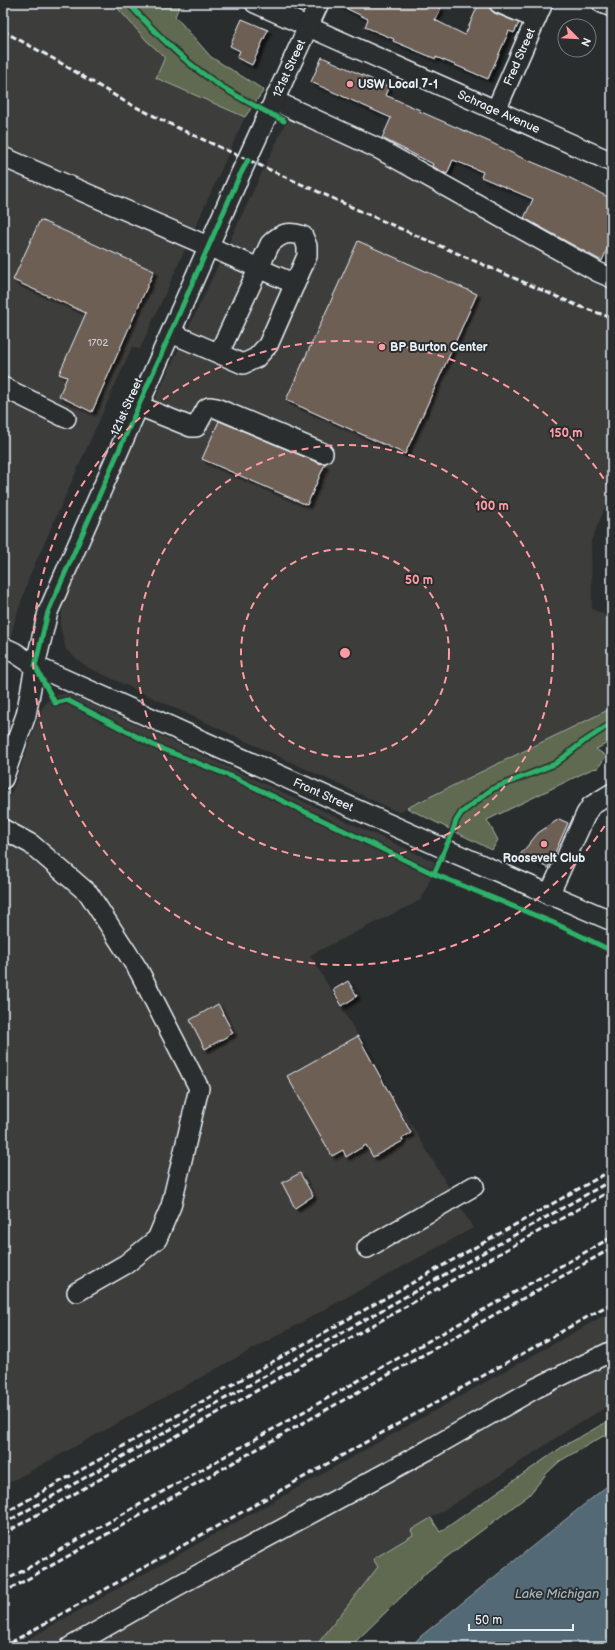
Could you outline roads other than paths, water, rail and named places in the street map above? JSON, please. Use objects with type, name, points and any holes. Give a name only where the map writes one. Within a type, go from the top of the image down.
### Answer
[{"type":"street","name":"Schrage Avenue","points":[[255,3],[612,162]]},
{"type":"street","name":"121st Street","points":[[3,779],[26,715],[35,666],[48,612],[239,177],[319,3]]},
{"type":"street","points":[[499,3],[539,11]]},
{"type":"street","points":[[602,3],[612,7]]},
{"type":"street","name":"Fred Street","points":[[496,110],[539,11]]},
{"type":"street","points":[[275,101],[379,149],[591,268],[612,278]]},
{"type":"street","points":[[3,157],[295,284]]},
{"type":"street","points":[[171,333],[243,364],[256,358],[268,345],[307,256],[307,246],[303,236],[292,232],[284,234],[270,244],[219,353]]},
{"type":"street","points":[[3,388],[66,418]]},
{"type":"street","points":[[139,406],[191,428],[196,427],[206,409],[209,407],[216,408],[322,453]]},
{"type":"street","name":"Front Street","points":[[3,647],[14,652],[35,666],[549,895],[612,921]]},
{"type":"street","points":[[549,895],[586,814],[592,806],[611,795]]},
{"type":"street","points":[[3,829],[31,844],[89,894],[139,971],[199,1088],[171,1206],[157,1239],[126,1264],[77,1292]]},
{"type":"street","points":[[367,1248],[474,1186]]},
{"type":"street","points":[[70,1647],[177,1586],[428,1450],[536,1388],[612,1351]]},
{"type":"water","name":"Lake Michigan","points":[[612,1482],[612,1647],[410,1647],[421,1636]]},
{"type":"railway","points":[[3,31],[54,59],[124,101],[182,130],[376,218],[576,305],[612,318]]},
{"type":"railway","points":[[3,1514],[612,1170]]},
{"type":"railway","points":[[3,1524],[612,1180]]},
{"type":"railway","points":[[3,1534],[612,1190]]},
{"type":"railway","points":[[3,1582],[612,1237]]},
{"type":"railway","points":[[3,1593],[612,1248]]},
{"type":"railway","points":[[3,1647],[612,1303]]},
{"type":"place","name":"USW Local 7-1","points":[[350,84]]},
{"type":"place","name":"BP Burton Center","points":[[382,347]]},
{"type":"place","name":"Roosevelt Club","points":[[544,844]]}]
